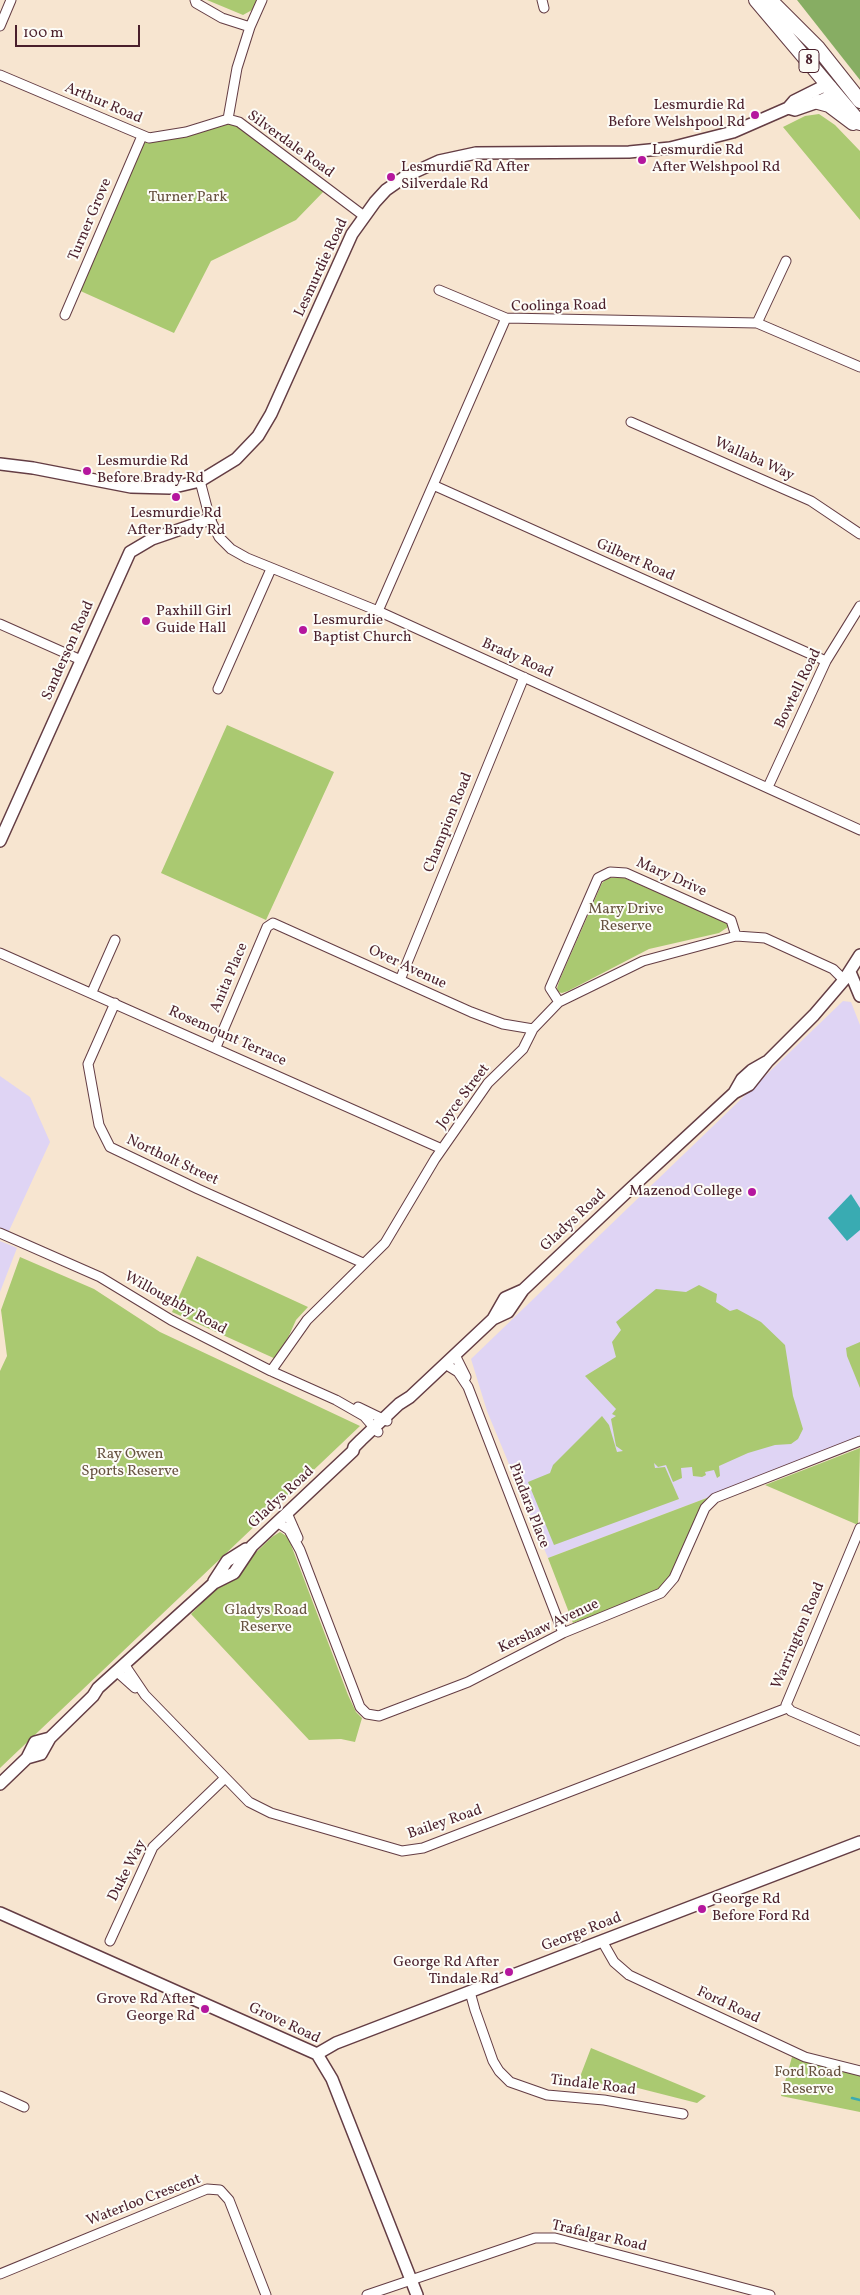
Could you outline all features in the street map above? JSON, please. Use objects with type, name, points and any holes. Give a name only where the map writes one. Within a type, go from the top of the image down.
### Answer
[{"type":"main road","name":"8","points":[[756,0],[860,123]]},
{"type":"main road","name":"8","points":[[770,0],[818,48],[860,100]]},
{"type":"main road","points":[[793,21],[800,37],[827,70],[831,87],[841,91],[860,112]]},
{"type":"main road","points":[[818,102],[829,105],[848,118],[860,131]]},
{"type":"street","points":[[0,26],[11,0]]},
{"type":"street","points":[[195,0],[196,3],[222,18],[250,27]]},
{"type":"street","name":"Silverdale Road","points":[[262,0],[250,27],[237,68],[228,119],[239,122],[364,216]]},
{"type":"street","name":"Arthur Road","points":[[0,75],[149,138],[186,132],[228,119]]},
{"type":"street","name":"Lesmurdie Road","points":[[0,464],[33,468],[131,487],[170,488],[200,481],[236,459],[250,447],[264,426],[345,250],[364,216],[386,190],[406,176],[439,160],[458,155],[493,152],[629,152],[663,149],[714,138],[788,108],[794,101],[822,87],[831,87]]},
{"type":"street","points":[[818,102],[828,97],[831,87]]},
{"type":"street","name":"Lesmurdie Road","points":[[788,108],[795,110],[818,102]]},
{"type":"street","name":"Turner Grove","points":[[65,315],[142,136]]},
{"type":"street","points":[[757,323],[786,261]]},
{"type":"street","points":[[439,290],[506,318]]},
{"type":"street","name":"Coolinga Road","points":[[378,611],[506,318],[757,323],[860,367]]},
{"type":"street","name":"Wallaba Way","points":[[631,422],[811,501],[860,534]]},
{"type":"street","name":"Brady Road","points":[[200,481],[210,519],[224,543],[247,558],[378,611],[860,830]]},
{"type":"street","name":"Gilbert Road","points":[[433,485],[826,661]]},
{"type":"street","name":"Sanderson Road","points":[[0,842],[130,552],[152,539],[210,519]]},
{"type":"street","points":[[218,689],[271,568]]},
{"type":"street","name":"Bowtell Road","points":[[768,787],[826,661],[860,606]]},
{"type":"street","points":[[0,624],[81,660]]},
{"type":"street","name":"Champion Road","points":[[400,980],[524,677]]},
{"type":"street","name":"Mary Drive","points":[[559,1002],[550,988],[598,878],[610,872],[626,873],[732,920],[736,936]]},
{"type":"street","name":"Over Avenue","points":[[273,923],[490,1019],[534,1029]]},
{"type":"street","name":"Anita Place","points":[[216,1047],[267,927],[273,923]]},
{"type":"street","name":"Joyce Street","points":[[271,1371],[306,1320],[385,1243],[442,1148],[488,1083],[523,1049],[534,1029],[559,1002],[643,961],[736,936],[765,938],[833,969],[848,979]]},
{"type":"street","points":[[92,992],[115,940]]},
{"type":"street","name":"Rosemount Terrace","points":[[0,953],[442,1148]]},
{"type":"street","name":"Gladys Road","points":[[848,979],[860,955]]},
{"type":"street","name":"Gladys Road","points":[[0,1784],[27,1758],[35,1742],[50,1738],[93,1696],[94,1691],[122,1669],[146,1642],[163,1630],[214,1583],[235,1571],[252,1546],[353,1451],[354,1447],[376,1430],[399,1404],[410,1397],[493,1319],[508,1312],[523,1290],[734,1093],[742,1079],[752,1070],[768,1061],[814,1015],[830,1004],[860,963]]},
{"type":"street","points":[[848,979],[860,996]]},
{"type":"street","name":"Northolt Street","points":[[115,1003],[88,1064],[98,1125],[110,1147],[198,1190],[363,1263]]},
{"type":"street","name":"Willoughby Road","points":[[0,1233],[100,1277],[171,1320],[271,1371],[336,1400],[364,1416],[376,1430]]},
{"type":"street","name":"Pindara Place","points":[[455,1355],[465,1376],[563,1633]]},
{"type":"street","name":"Pindara Place","points":[[445,1364],[458,1372],[468,1387]]},
{"type":"street","name":"Willoughby Road","points":[[336,1400],[386,1420]]},
{"type":"street","name":"Kershaw Avenue","points":[[277,1522],[289,1530],[300,1550],[360,1706],[370,1715],[384,1715],[468,1682],[563,1633],[645,1601],[666,1589],[674,1578],[705,1508],[715,1498],[860,1441]]},
{"type":"street","name":"Kershaw Avenue","points":[[287,1513],[300,1542],[300,1550]]},
{"type":"street","name":"Warrington Road","points":[[860,1528],[788,1697],[787,1708],[860,1741]]},
{"type":"street","name":"Bailey Road","points":[[122,1669],[249,1802],[265,1811],[393,1850],[410,1851],[423,1848],[787,1708]]},
{"type":"street","name":"Duke Way","points":[[110,1941],[153,1847],[225,1778]]},
{"type":"street","name":"George Road","points":[[317,2054],[336,2043],[860,1842]]},
{"type":"street","name":"Grove Road","points":[[0,1913],[317,2054],[332,2079],[417,2295]]},
{"type":"street","name":"Ford Road","points":[[602,1941],[614,1962],[629,1975],[805,2057],[860,2071]]},
{"type":"street","name":"Tindale Road","points":[[470,1992],[474,2010],[493,2061],[499,2071],[510,2082],[546,2095],[604,2100],[683,2114]]},
{"type":"street","points":[[0,2096],[24,2107]]},
{"type":"street","name":"Waterloo Crescent","points":[[0,2274],[207,2189],[220,2190],[229,2200],[266,2295]]},
{"type":"street","name":"Trafalgar Road","points":[[367,2295],[535,2238],[555,2238],[770,2295]]},
{"type":"shaded area","name":"Mazenod College","points":[[843,1001],[851,1002],[860,1025],[860,1437],[548,1558],[487,1411],[471,1359]]},
{"type":"shaded area","points":[[0,1076],[30,1097],[50,1142],[8,1233],[0,1229]]},
{"type":"shaded area","points":[[0,1241],[17,1248],[0,1292]]},
{"type":"green space","points":[[207,0],[257,0],[252,10],[243,15]]},
{"type":"green space","points":[[797,0],[860,0],[860,80]]},
{"type":"green space","points":[[819,114],[835,125],[860,151],[860,220],[783,127],[805,116]]},
{"type":"green space","name":"Turner Park","points":[[228,119],[326,189],[296,220],[211,261],[174,333],[76,289],[142,136],[186,132]]},
{"type":"green space","points":[[227,725],[334,772],[266,920],[161,873]]},
{"type":"green space","name":"Mary Drive Reserve","points":[[622,877],[726,922],[728,927],[719,933],[649,949],[568,991],[558,992],[557,988],[560,979],[602,883],[608,878]]},
{"type":"green space","points":[[197,1256],[308,1307],[296,1320],[278,1360],[172,1312]]},
{"type":"green space","name":"Ray Owen Sports Reserve","points":[[20,1257],[94,1289],[160,1332],[360,1426],[0,1768],[0,1371],[7,1356],[1,1310]]},
{"type":"green space","points":[[699,1285],[717,1294],[716,1302],[730,1311],[737,1309],[761,1322],[785,1345],[793,1396],[803,1429],[798,1439],[791,1444],[775,1445],[748,1453],[719,1466],[720,1476],[717,1478],[714,1470],[705,1472],[706,1475],[702,1477],[693,1476],[692,1467],[681,1468],[682,1478],[673,1482],[666,1465],[658,1467],[654,1463],[655,1468],[665,1467],[679,1499],[554,1545],[528,1482],[550,1473],[553,1465],[602,1416],[609,1425],[617,1452],[623,1451],[616,1446],[611,1419],[616,1416],[612,1414],[616,1409],[585,1376],[616,1357],[612,1342],[621,1330],[616,1322],[656,1289],[686,1292]]},
{"type":"green space","points":[[860,1342],[860,1388],[847,1356],[846,1348]]},
{"type":"green space","points":[[860,1448],[858,1525],[765,1485]]},
{"type":"green space","points":[[712,1496],[668,1587],[573,1623],[548,1558]]},
{"type":"green space","name":"Gladys Road Reserve","points":[[280,1532],[288,1537],[348,1695],[356,1712],[362,1718],[355,1742],[341,1739],[309,1740],[191,1614],[216,1589],[238,1576],[244,1564],[272,1537]]},
{"type":"green space","points":[[591,2048],[706,2096],[697,2103],[630,2086],[578,2082]]},
{"type":"green space","name":"Ford Road Reserve","points":[[792,2057],[860,2076],[860,2112],[781,2096]]},
{"type":"water","points":[[851,1194],[860,1208],[860,1230],[847,1241],[828,1218]]},
{"type":"waterway","points":[[852,2098],[860,2100]]},
{"type":"place","name":"Lesmurdie Rd Before Welshpool Rd","points":[[755,115]]},
{"type":"place","name":"Lesmurdie Rd After Welshpool Rd","points":[[642,160]]},
{"type":"place","name":"Lesmurdie Rd After Silverdale Rd","points":[[391,177]]},
{"type":"place","name":"Lesmurdie Rd Before Brady Rd","points":[[87,471]]},
{"type":"place","name":"Lesmurdie Rd After Brady Rd","points":[[176,497]]},
{"type":"place","name":"Paxhill Girl Guide Hall","points":[[146,621]]},
{"type":"place","name":"Lesmurdie Baptist Church","points":[[303,630]]},
{"type":"place","name":"Mazenod College","points":[[752,1192]]},
{"type":"place","name":"George Rd Before Ford Rd","points":[[702,1909]]},
{"type":"place","name":"George Rd After Tindale Rd","points":[[509,1972]]},
{"type":"place","name":"Grove Rd After George Rd","points":[[205,2009]]}]
